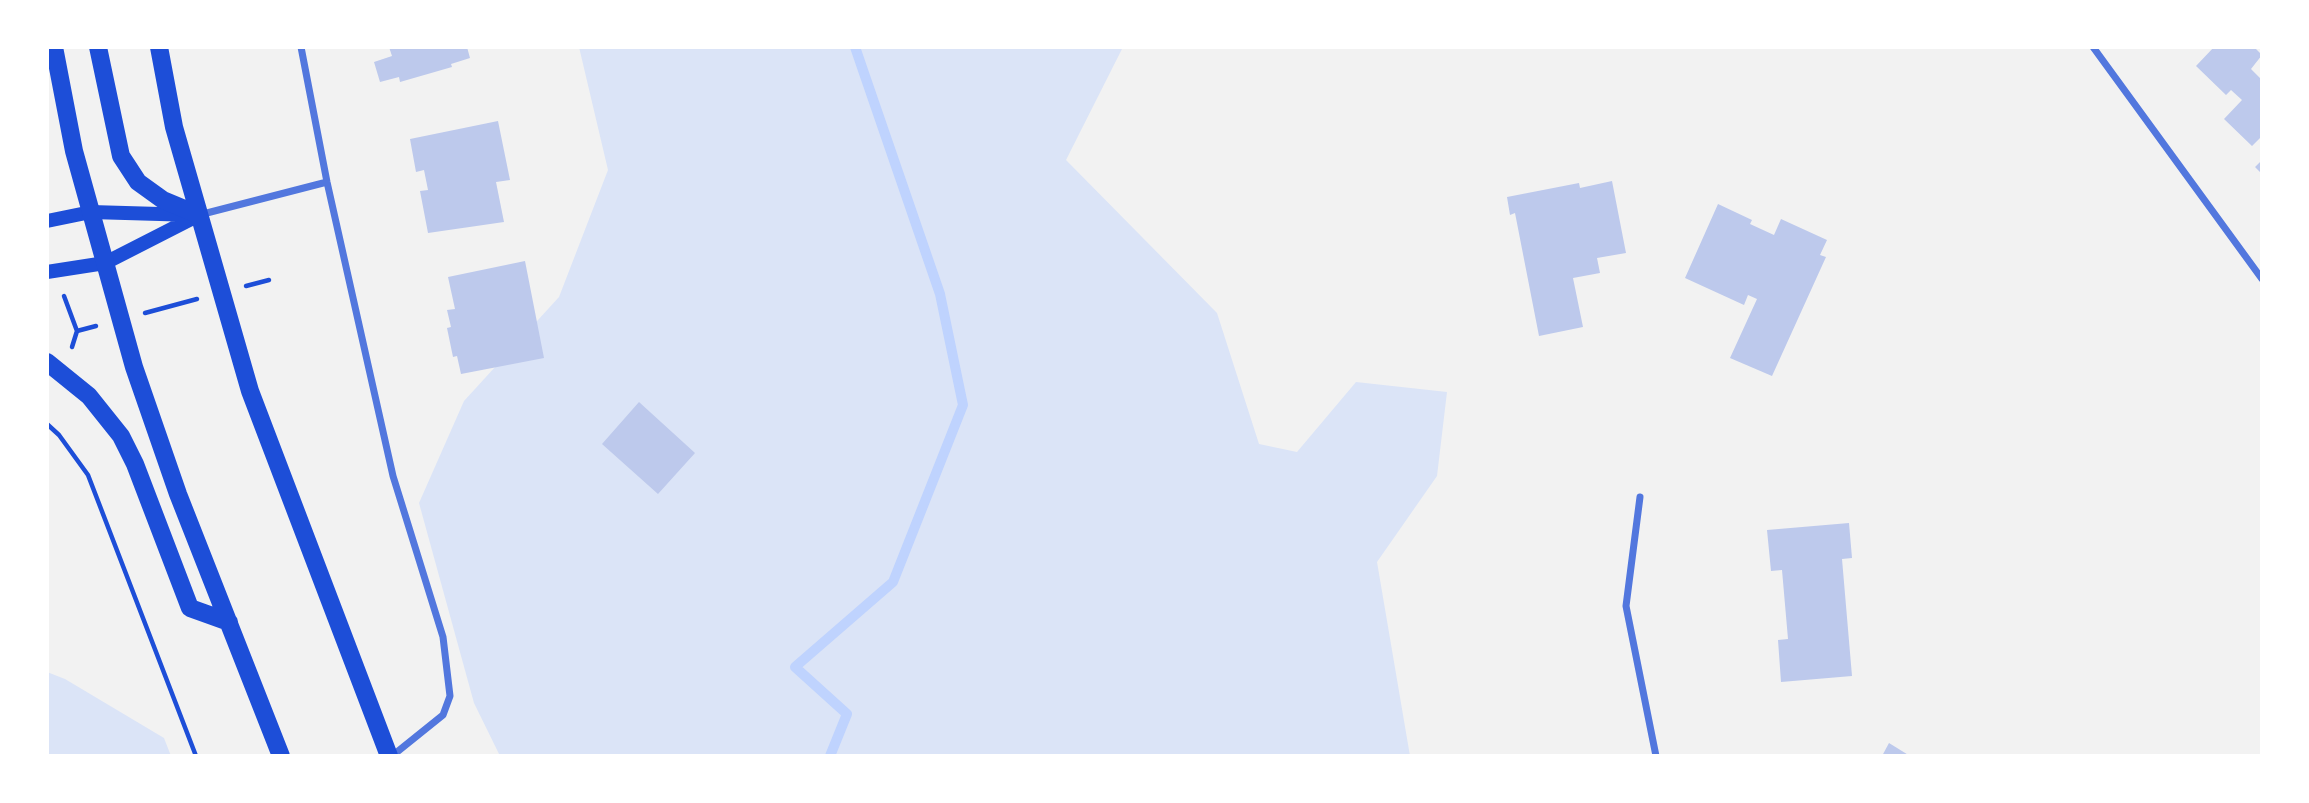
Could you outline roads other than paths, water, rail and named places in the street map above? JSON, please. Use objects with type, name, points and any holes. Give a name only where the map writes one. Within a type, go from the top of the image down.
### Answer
[{"type":"main road","points":[[54,47],[74,151],[134,367],[178,494],[281,756]]},
{"type":"main road","points":[[98,47],[121,156],[138,182],[163,200],[199,215]]},
{"type":"main road","points":[[159,47],[174,127],[221,293],[269,442],[391,756]]},
{"type":"main road","points":[[47,222],[91,212],[199,215]]},
{"type":"main road","points":[[47,272],[105,263],[199,215]]},
{"type":"main road","points":[[47,362],[89,396],[121,436],[135,464],[190,608],[229,622]]},
{"type":"street","points":[[300,47],[327,182],[393,476],[443,638],[450,696],[443,715],[391,756]]},
{"type":"street","points":[[2093,47],[2262,279]]},
{"type":"street","points":[[199,215],[327,182]]},
{"type":"street","points":[[1640,496],[1626,606],[1656,756]]},
{"type":"waterway","points":[[830,756],[847,714],[795,667],[893,582],[963,405],[940,294],[855,47]]}]
